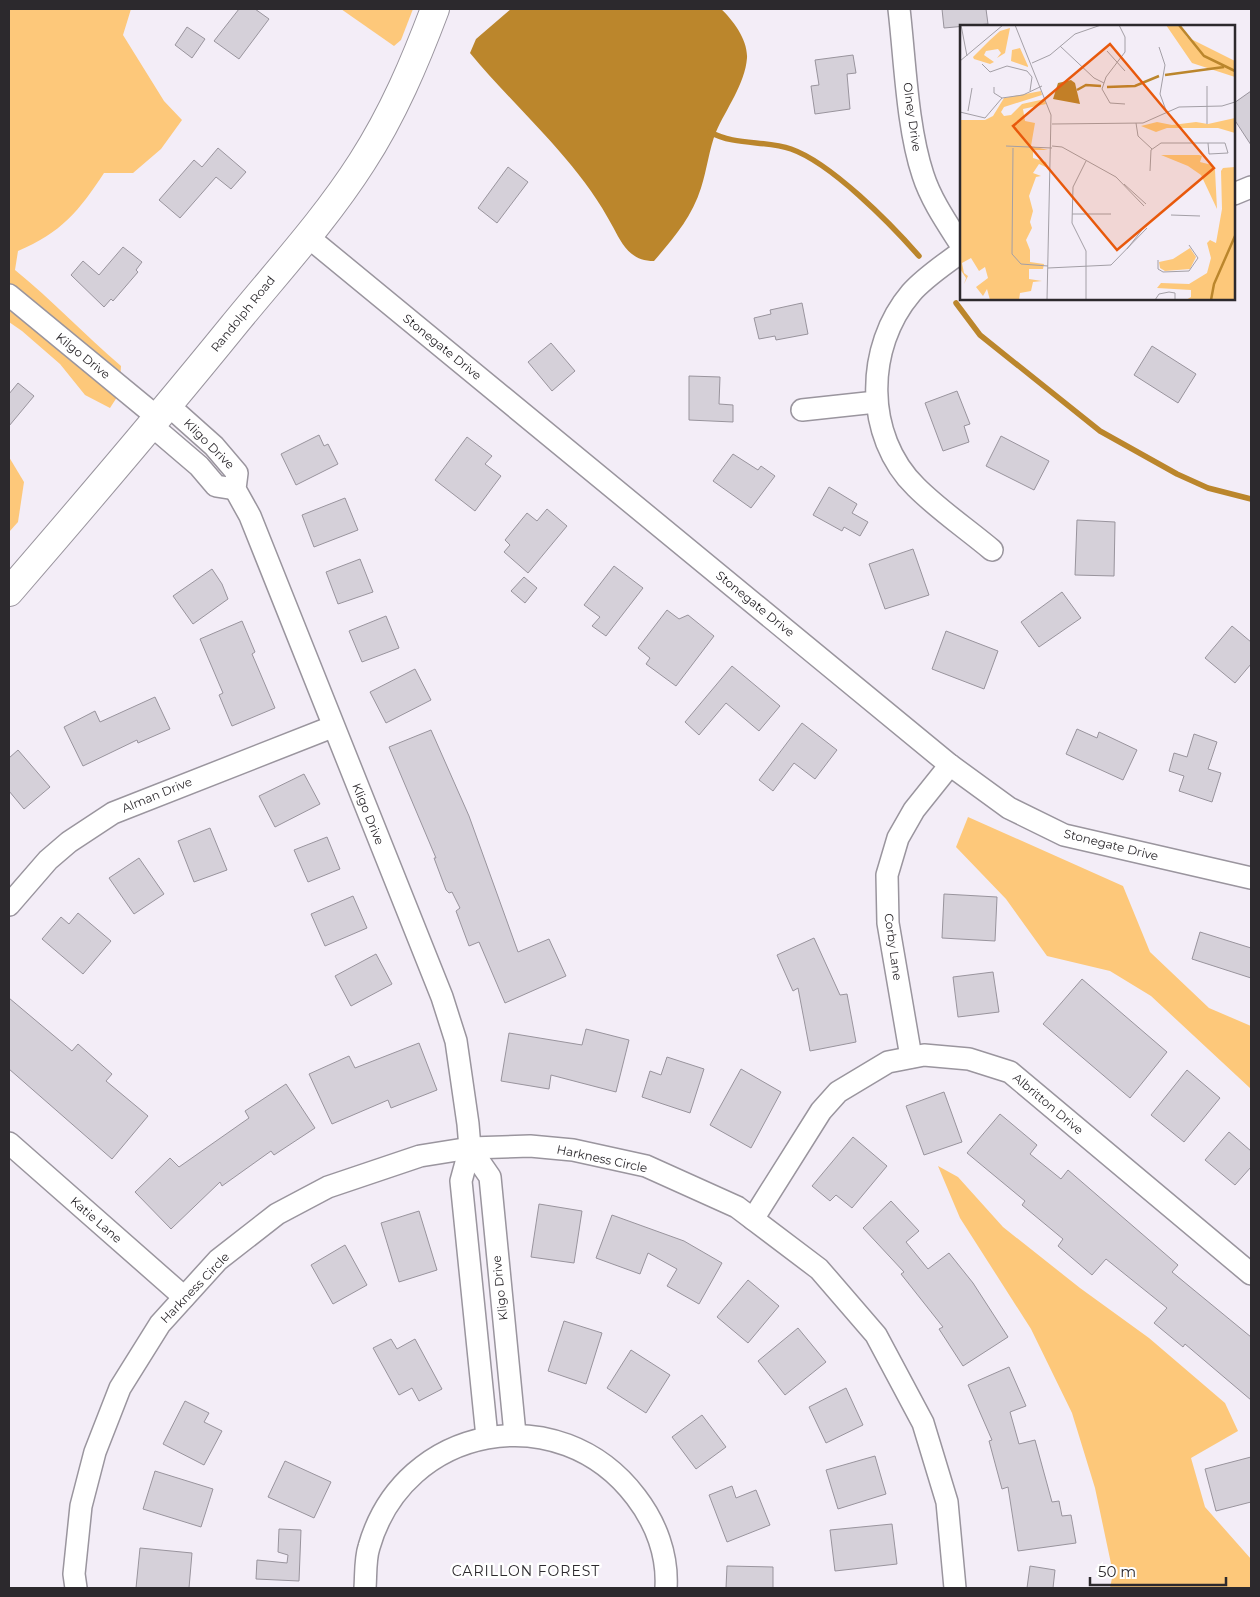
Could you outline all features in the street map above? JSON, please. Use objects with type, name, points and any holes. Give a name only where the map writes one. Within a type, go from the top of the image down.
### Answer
[{"type":"street","name":"Randolph Road","points":[[9,592],[159,416],[307,236],[348,182],[381,131],[404,87],[435,9]]},
{"type":"street","name":"Olney Drive","points":[[899,9],[916,151],[924,177],[935,201],[960,243]]},
{"type":"street","points":[[1235,194],[1251,187]]},
{"type":"street","name":"Stonegate Drive","points":[[307,236],[950,765],[1009,808],[1064,835],[1251,876]]},
{"type":"street","points":[[960,253],[934,272],[912,293],[898,312],[879,358],[876,379],[876,402],[887,444],[904,473],[915,487],[992,550]]},
{"type":"street","name":"Kilgo Drive","points":[[9,296],[159,416]]},
{"type":"street","points":[[802,410],[876,402]]},
{"type":"street","name":"Kligo Drive","points":[[159,416],[230,463],[237,473],[235,489],[250,516],[332,727],[442,997],[456,1041],[470,1148],[461,1181],[487,1437]]},
{"type":"street","name":"Alman Drive","points":[[9,905],[48,860],[69,842],[113,813],[332,727]]},
{"type":"street","name":"Corby Lane","points":[[912,1057],[888,923],[887,875],[898,838],[914,810],[950,765]]},
{"type":"street","name":"Albritton Drive","points":[[753,1218],[821,1111],[838,1092],[888,1062],[924,1055],[969,1059],[1010,1072],[1251,1274]]},
{"type":"street","name":"Katie Lane","points":[[9,1143],[184,1297]]},
{"type":"street","name":"Harkness Circle","points":[[76,1588],[74,1574],[81,1506],[95,1452],[120,1388],[160,1324],[218,1260],[277,1214],[328,1186],[420,1156],[470,1148],[530,1146],[573,1150],[646,1166],[737,1207],[819,1269],[876,1336],[924,1423],[947,1502],[955,1588]]},
{"type":"street","name":"Kligo Drive","points":[[470,1148],[490,1177],[515,1434]]},
{"type":"street","points":[[365,1588],[369,1548],[386,1506],[419,1468],[459,1445],[487,1437],[515,1434],[552,1438],[590,1454],[622,1478],[648,1512],[660,1541],[667,1575],[666,1588]]},
{"type":"shaded area","points":[[9,9],[131,9],[123,35],[164,101],[182,120],[161,149],[133,173],[104,173],[86,199],[68,220],[46,237],[18,251],[15,270],[121,366],[119,394],[110,408],[85,395],[60,364],[9,322]]},
{"type":"shaded area","points":[[341,9],[413,9],[401,40],[394,46]]},
{"type":"shaded area","points":[[511,9],[721,9],[739,31],[747,51],[746,68],[743,77],[716,132],[701,188],[693,209],[675,236],[654,261],[639,258],[624,246],[583,180],[470,53],[476,39]]},
{"type":"shaded area","points":[[9,457],[24,482],[18,522],[9,532]]},
{"type":"shaded area","points":[[968,817],[1123,886],[1150,952],[1209,1008],[1251,1026],[1251,1089],[1151,996],[1110,971],[1047,956],[1006,899],[956,847]]},
{"type":"shaded area","points":[[938,1166],[958,1177],[1003,1227],[1080,1288],[1149,1338],[1225,1403],[1238,1431],[1191,1458],[1205,1507],[1251,1559],[1251,1588],[1110,1588],[1113,1573],[1095,1488],[1072,1413],[1031,1329],[960,1218]]},
{"type":"building","points":[[239,9],[255,9],[269,19],[239,59],[214,41]]},
{"type":"building","points":[[942,9],[986,9],[988,24],[960,25],[960,27],[944,28]]},
{"type":"building","points":[[187,27],[205,39],[192,58],[175,45]]},
{"type":"building","points":[[853,55],[856,73],[847,74],[850,109],[815,114],[811,86],[819,85],[815,60]]},
{"type":"building","points":[[1251,91],[1251,145],[1235,121],[1235,102]]},
{"type":"building","points":[[218,148],[246,172],[231,189],[216,177],[180,218],[159,200],[194,160],[202,167]]},
{"type":"building","points":[[508,167],[528,182],[497,223],[478,208]]},
{"type":"building","points":[[123,247],[142,262],[136,270],[138,272],[113,301],[111,299],[104,307],[71,275],[83,261],[99,275]]},
{"type":"building","points":[[802,303],[808,334],[776,340],[775,336],[759,339],[754,318],[771,314],[770,310]]},
{"type":"building","points":[[551,343],[575,371],[552,391],[528,362]]},
{"type":"building","points":[[1152,346],[1196,374],[1178,403],[1134,375]]},
{"type":"building","points":[[689,376],[720,377],[719,404],[733,405],[733,422],[689,420]]},
{"type":"building","points":[[18,383],[34,396],[9,426],[9,394]]},
{"type":"building","points":[[957,391],[970,424],[964,426],[969,442],[943,451],[925,403]]},
{"type":"building","points":[[319,435],[324,446],[328,444],[338,464],[296,485],[281,454]]},
{"type":"building","points":[[1001,436],[1049,461],[1034,490],[986,466]]},
{"type":"building","points":[[467,437],[492,456],[485,464],[501,476],[475,511],[435,480]]},
{"type":"building","points":[[733,454],[758,470],[761,466],[775,476],[751,508],[713,481]]},
{"type":"building","points":[[829,487],[857,504],[852,513],[868,522],[860,536],[844,527],[842,531],[813,515]]},
{"type":"building","points":[[345,498],[358,530],[314,547],[302,515]]},
{"type":"building","points":[[547,509],[567,526],[528,573],[504,552],[510,545],[505,540],[527,513],[537,521]]},
{"type":"building","points":[[1077,520],[1115,522],[1114,576],[1075,575]]},
{"type":"building","points":[[913,549],[929,595],[885,609],[869,564]]},
{"type":"building","points":[[360,559],[373,592],[338,604],[326,572]]},
{"type":"building","points":[[614,566],[643,588],[606,636],[592,626],[600,617],[584,605]]},
{"type":"building","points":[[212,569],[222,584],[228,599],[193,624],[173,596]]},
{"type":"building","points":[[524,577],[537,588],[525,603],[511,591]]},
{"type":"building","points":[[1062,592],[1081,618],[1039,647],[1021,622]]},
{"type":"building","points":[[667,610],[679,619],[688,615],[714,636],[676,686],[646,664],[650,658],[638,648]]},
{"type":"building","points":[[386,616],[399,648],[362,662],[349,631]]},
{"type":"building","points":[[242,621],[255,652],[252,654],[275,708],[232,726],[219,695],[223,693],[200,639]]},
{"type":"building","points":[[1232,626],[1251,642],[1251,664],[1235,683],[1205,658]]},
{"type":"building","points":[[946,631],[998,651],[984,689],[932,669]]},
{"type":"building","points":[[732,666],[780,706],[759,731],[726,703],[699,735],[685,722]]},
{"type":"building","points":[[415,669],[431,700],[386,723],[370,692]]},
{"type":"building","points":[[155,697],[170,729],[138,743],[137,740],[83,766],[64,727],[95,711],[100,722]]},
{"type":"building","points":[[802,723],[837,750],[815,779],[794,763],[773,791],[759,780]]},
{"type":"building","points":[[1077,729],[1097,738],[1099,732],[1137,750],[1123,780],[1066,754]]},
{"type":"building","points":[[431,730],[469,816],[518,952],[549,939],[566,976],[505,1003],[479,942],[469,946],[456,911],[460,908],[452,892],[449,893],[446,890],[434,858],[436,858],[389,747]]},
{"type":"building","points":[[1194,734],[1217,742],[1208,769],[1221,773],[1212,802],[1179,791],[1184,776],[1169,771],[1174,753],[1187,757]]},
{"type":"building","points":[[18,750],[50,787],[24,809],[9,791],[9,758]]},
{"type":"building","points":[[304,774],[320,804],[275,827],[259,796]]},
{"type":"building","points":[[210,828],[227,870],[194,882],[178,841]]},
{"type":"building","points":[[327,837],[340,869],[308,882],[294,850]]},
{"type":"building","points":[[139,858],[164,894],[134,914],[109,878]]},
{"type":"building","points":[[944,894],[997,897],[995,941],[942,938]]},
{"type":"building","points":[[353,896],[367,928],[325,946],[311,914]]},
{"type":"building","points":[[78,913],[111,941],[83,974],[42,939],[61,917],[69,924]]},
{"type":"building","points":[[1200,932],[1251,948],[1251,978],[1192,959]]},
{"type":"building","points":[[814,938],[840,995],[847,994],[856,1042],[810,1051],[798,988],[793,991],[777,955]]},
{"type":"building","points":[[376,954],[392,984],[351,1006],[335,976]]},
{"type":"building","points":[[993,972],[999,1012],[958,1017],[953,977]]},
{"type":"building","points":[[1082,979],[1167,1052],[1130,1098],[1043,1024]]},
{"type":"building","points":[[9,998],[72,1051],[78,1044],[112,1074],[106,1081],[148,1116],[112,1159],[9,1069]]},
{"type":"building","points":[[586,1029],[629,1040],[616,1092],[551,1075],[549,1089],[501,1081],[509,1033],[582,1045]]},
{"type":"building","points":[[419,1043],[437,1090],[391,1108],[388,1100],[332,1124],[309,1074],[349,1056],[355,1068]]},
{"type":"building","points":[[667,1057],[704,1069],[690,1113],[642,1097],[650,1071],[661,1075]]},
{"type":"building","points":[[741,1069],[781,1092],[751,1148],[710,1125]]},
{"type":"building","points":[[1187,1070],[1220,1098],[1184,1142],[1151,1115]]},
{"type":"building","points":[[286,1084],[315,1128],[274,1155],[271,1151],[222,1186],[220,1182],[171,1229],[135,1192],[170,1158],[179,1167],[249,1118],[245,1111]]},
{"type":"building","points":[[944,1092],[962,1142],[924,1155],[906,1106]]},
{"type":"building","points":[[1000,1114],[1037,1145],[1030,1154],[1061,1179],[1068,1170],[1178,1265],[1172,1272],[1251,1337],[1251,1400],[1185,1344],[1183,1347],[1154,1323],[1167,1308],[1106,1259],[1092,1275],[1058,1246],[1063,1239],[1022,1205],[1025,1201],[967,1153]]},
{"type":"building","points":[[1229,1132],[1251,1151],[1251,1167],[1235,1185],[1205,1160]]},
{"type":"building","points":[[853,1137],[887,1166],[852,1208],[836,1195],[830,1201],[812,1186]]},
{"type":"building","points":[[891,1201],[919,1231],[906,1242],[928,1269],[949,1253],[973,1283],[1008,1337],[963,1366],[939,1329],[943,1327],[901,1274],[904,1272],[863,1228]]},
{"type":"building","points":[[539,1204],[582,1211],[574,1263],[531,1257]]},
{"type":"building","points":[[419,1211],[437,1270],[399,1282],[381,1223]]},
{"type":"building","points":[[612,1215],[684,1241],[722,1263],[699,1304],[667,1286],[677,1269],[648,1253],[640,1274],[596,1258]]},
{"type":"building","points":[[345,1245],[367,1285],[333,1304],[311,1265]]},
{"type":"building","points":[[748,1280],[779,1306],[748,1343],[717,1317]]},
{"type":"building","points":[[564,1321],[602,1333],[586,1384],[548,1371]]},
{"type":"building","points":[[798,1328],[826,1362],[785,1395],[758,1361]]},
{"type":"building","points":[[391,1339],[397,1349],[415,1339],[442,1389],[419,1401],[412,1388],[399,1395],[373,1348]]},
{"type":"building","points":[[631,1350],[670,1375],[646,1413],[607,1388]]},
{"type":"building","points":[[1009,1367],[1026,1406],[1010,1412],[1019,1444],[1035,1440],[1052,1502],[1059,1501],[1062,1516],[1071,1515],[1076,1543],[1018,1551],[1008,1487],[1002,1489],[989,1441],[992,1440],[968,1385]]},
{"type":"building","points":[[846,1388],[863,1425],[826,1443],[809,1407]]},
{"type":"building","points":[[185,1401],[209,1413],[204,1422],[222,1431],[204,1465],[163,1444]]},
{"type":"building","points":[[702,1415],[726,1447],[696,1469],[672,1437]]},
{"type":"building","points":[[875,1456],[886,1494],[838,1509],[826,1470]]},
{"type":"building","points":[[1251,1457],[1251,1502],[1216,1511],[1205,1469]]},
{"type":"building","points":[[285,1461],[331,1482],[314,1518],[268,1497]]},
{"type":"building","points":[[155,1471],[213,1489],[201,1527],[143,1509]]},
{"type":"building","points":[[732,1486],[736,1498],[756,1490],[770,1525],[727,1542],[709,1495]]},
{"type":"building","points":[[892,1524],[897,1564],[835,1571],[830,1530]]},
{"type":"building","points":[[279,1529],[301,1530],[299,1581],[256,1579],[257,1560],[287,1563],[288,1555],[278,1552]]},
{"type":"building","points":[[140,1548],[192,1553],[189,1588],[136,1588]]},
{"type":"building","points":[[727,1566],[773,1567],[773,1588],[726,1588]]},
{"type":"building","points":[[1030,1566],[1055,1570],[1053,1588],[1027,1588]]},
{"type":"waterway","points":[[710,132],[740,141],[781,146],[807,156],[859,195],[919,256]]},
{"type":"waterway","points":[[956,303],[980,335],[1100,431],[1177,474],[1208,488],[1251,499]]},
{"type":"district","name":"CARILLON FOREST","points":[[526,1571]]}]
